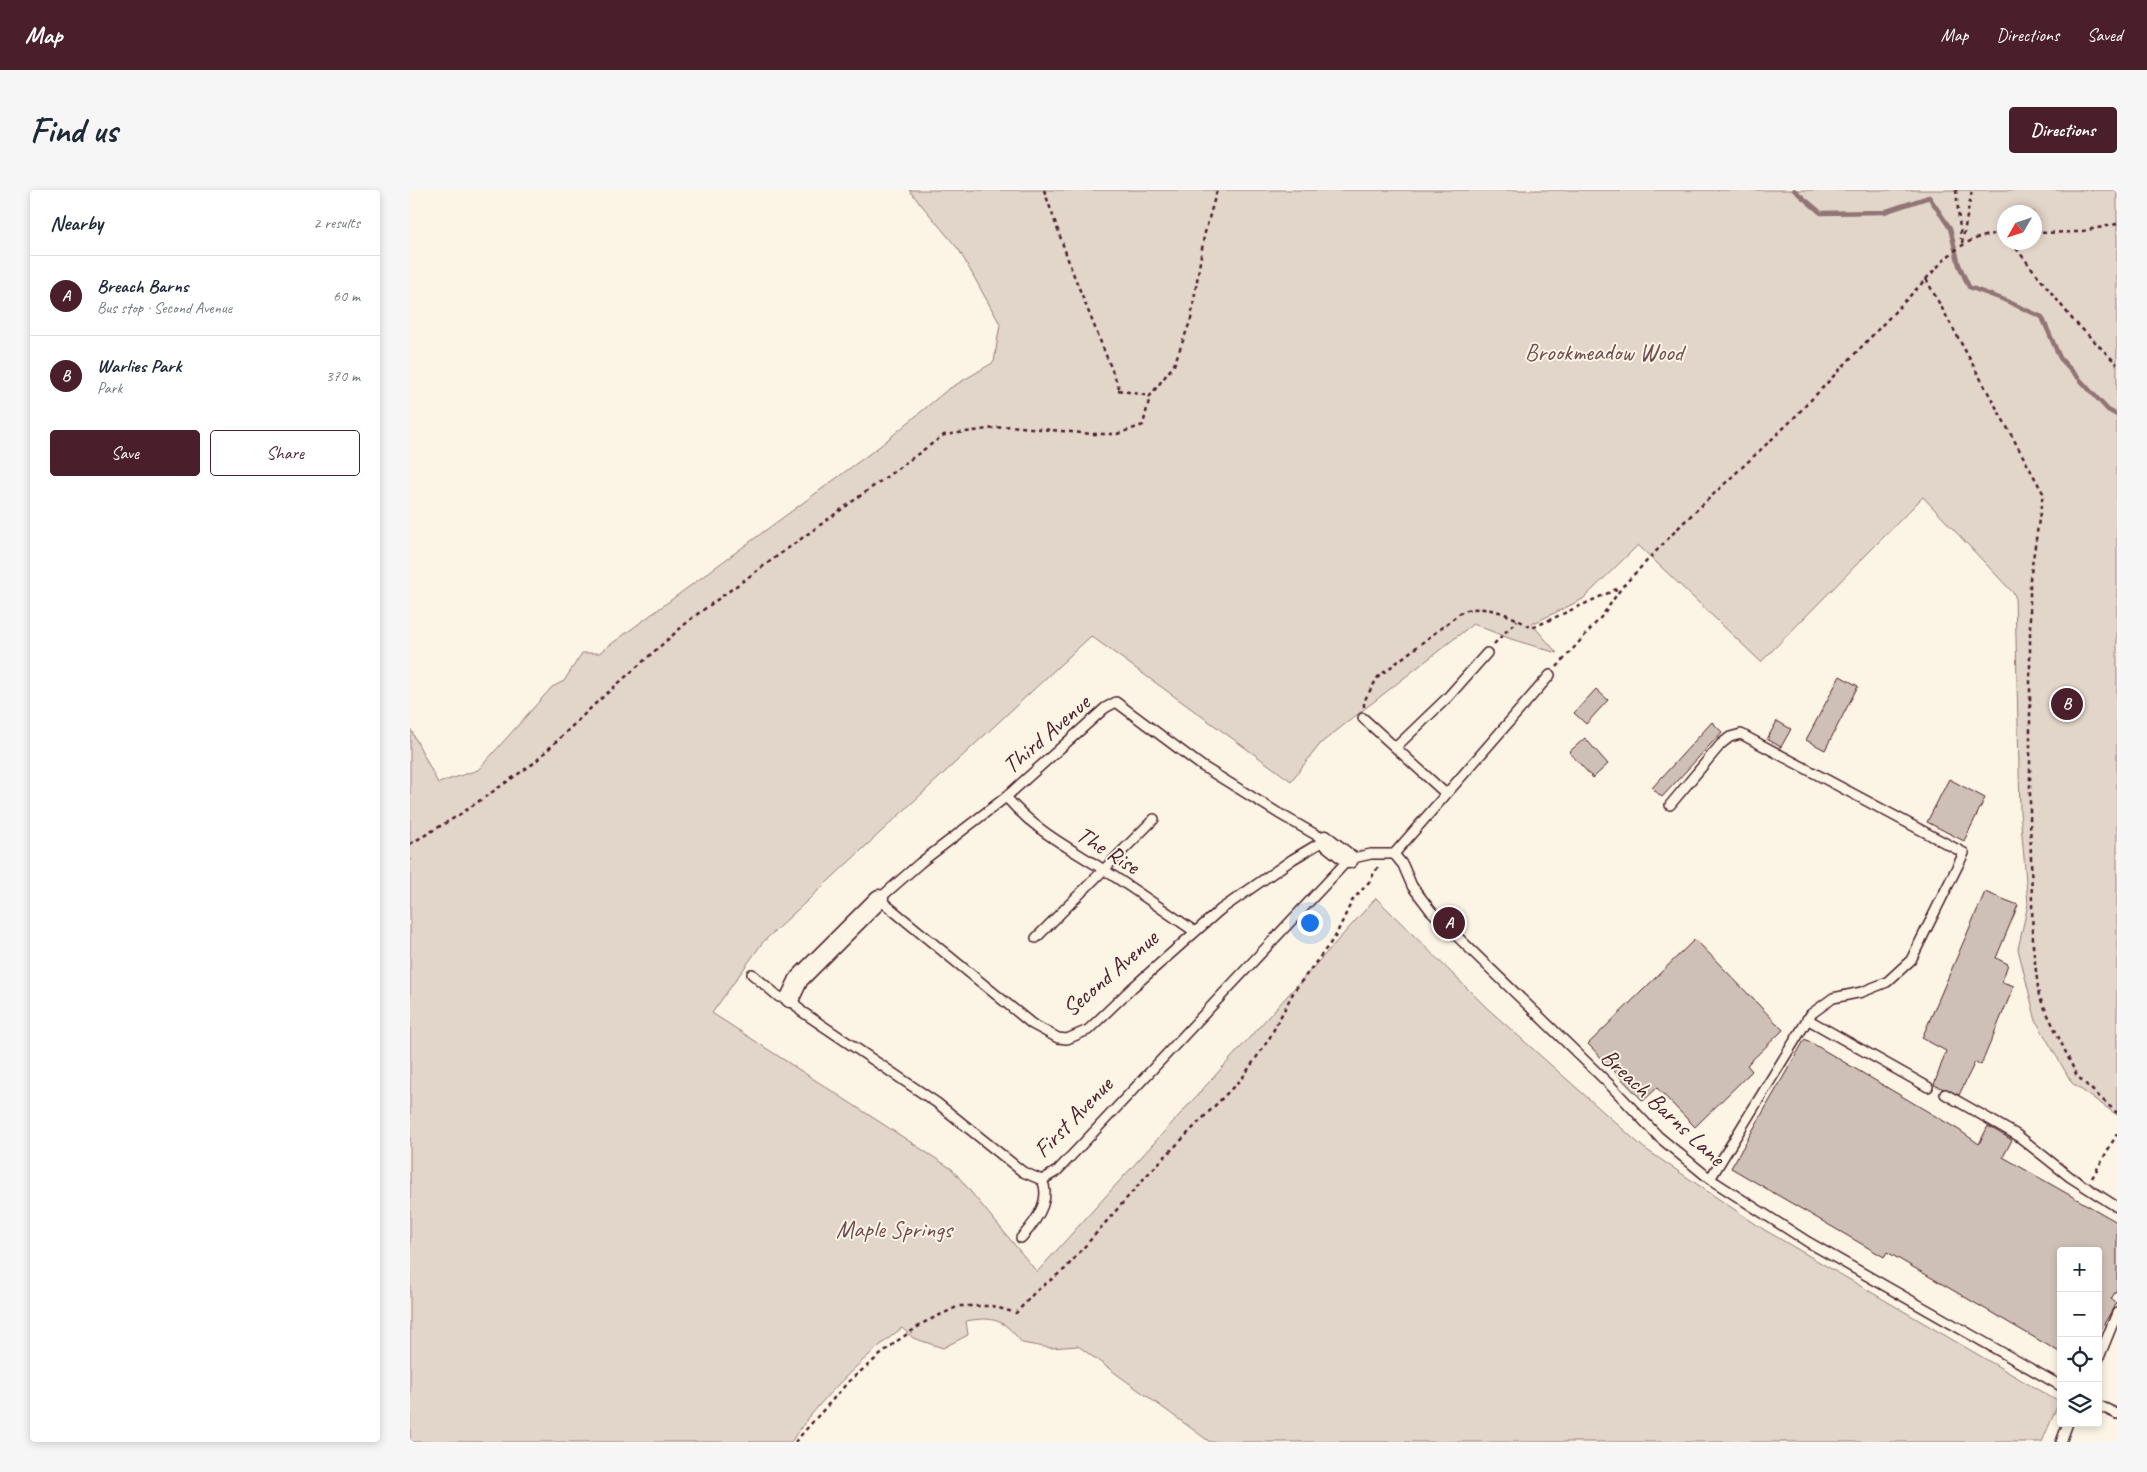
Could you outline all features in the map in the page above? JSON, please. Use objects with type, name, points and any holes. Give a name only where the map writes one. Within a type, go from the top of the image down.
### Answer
[{"type":"street","points":[[1325,840],[1349,859]]},
{"type":"street","points":[[790,998],[799,979],[879,899]]},
{"type":"lane","points":[[1396,747],[1448,697],[1487,653]]},
{"type":"lane","points":[[1349,859],[1371,854],[1394,854],[1445,793],[1490,746],[1550,675]]},
{"type":"lane","name":"Third Avenue","points":[[879,899],[920,864],[1006,797],[1105,708],[1116,702],[1202,766],[1325,840]]},
{"type":"lane","points":[[1363,718],[1445,793]]},
{"type":"lane","points":[[1670,806],[1721,744],[1730,736],[1741,734],[1964,854],[1911,960],[1887,982],[1862,992],[1832,998],[1811,1014],[1710,1179]]},
{"type":"lane","name":"The Rise","points":[[1006,797],[1024,817],[1045,835],[1102,869],[1194,931]]},
{"type":"lane","points":[[1036,938],[1077,898],[1102,869],[1154,819]]},
{"type":"lane","name":"Second Avenue","points":[[879,899],[1032,1024],[1058,1038],[1072,1037],[1088,1030],[1194,931],[1220,910],[1325,840]]},
{"type":"lane","name":"Breach Barns Lane","points":[[1394,854],[1403,865],[1412,886],[1431,911],[1610,1085],[1660,1138],[1710,1179],[1808,1242],[2057,1384]]},
{"type":"lane","name":"First Avenue","points":[[752,974],[779,996],[790,998],[801,1011],[937,1104],[1023,1172],[1042,1180],[1057,1171],[1349,859]]},
{"type":"lane","points":[[1807,1020],[1928,1087]]},
{"type":"lane","points":[[1945,1094],[2017,1135],[2070,1177],[2117,1207]]},
{"type":"lane","points":[[1021,1238],[1034,1221],[1044,1198],[1046,1188],[1042,1180]]},
{"type":"lane","points":[[2102,1350],[2117,1313]]},
{"type":"lane","points":[[2102,1407],[2117,1414]]},
{"type":"lane","points":[[2061,1442],[2067,1427]]},
{"type":"path","points":[[1044,190],[1071,268],[1119,390],[1150,396]]},
{"type":"path","points":[[410,844],[459,815],[534,763],[595,704],[692,618],[944,435],[1010,426],[1092,434],[1117,434],[1143,425],[1150,396],[1174,365],[1191,319],[1204,236],[1217,190]]},
{"type":"path","points":[[1956,190],[1962,243]]},
{"type":"path","points":[[1962,243],[1972,190]]},
{"type":"path","points":[[2042,232],[2078,232],[2117,224]]},
{"type":"path","points":[[1550,675],[1602,616],[1622,587],[1683,523],[1789,423],[1945,259],[1962,243],[1997,236]]},
{"type":"path","points":[[2017,250],[2073,320],[2117,364]]},
{"type":"path","points":[[1926,279],[2043,493],[2030,579],[2030,815],[2033,946],[2039,996],[2077,1076],[2117,1113]]},
{"type":"path","points":[[1363,718],[1364,700],[1378,676],[1462,611],[1474,608],[1502,612],[1532,628],[1622,587]]},
{"type":"path","points":[[1500,638],[1517,620]]},
{"type":"path","points":[[795,1442],[849,1381],[916,1328],[959,1306],[992,1306],[1016,1313],[1035,1292],[1065,1269],[1147,1175],[1243,1077],[1269,1040],[1294,991],[1336,938],[1352,901],[1369,882],[1380,863],[1394,854]]},
{"type":"path","points":[[2087,1187],[2117,1134]]},
{"type":"green space","points":[[909,190],[2117,190],[2117,1115],[2072,1083],[2036,1021],[2018,949],[2028,904],[2020,812],[2015,595],[1923,497],[1761,662],[1638,545],[1583,599],[1532,624],[1557,653],[1511,639],[1473,624],[1321,743],[1291,781],[1091,636],[763,942],[712,1013],[952,1169],[1037,1272],[1376,898],[1487,1008],[1644,1148],[1763,1229],[2057,1401],[2057,1407],[2042,1442],[1210,1442],[1078,1346],[1050,1348],[1022,1343],[1004,1325],[984,1319],[966,1321],[968,1335],[943,1348],[913,1338],[902,1328],[871,1353],[828,1395],[791,1442],[410,1442],[410,728],[438,783],[478,770],[552,687],[564,681],[582,653],[599,653],[880,446],[947,390],[994,362],[1000,324],[959,250]]},
{"type":"building","points":[[1840,676],[1858,686],[1825,750],[1806,740]]},
{"type":"building","points":[[1596,689],[1608,700],[1586,724],[1574,713]]},
{"type":"building","points":[[1777,721],[1791,729],[1781,747],[1767,739]]},
{"type":"building","points":[[1712,722],[1722,732],[1662,797],[1652,788]]},
{"type":"building","points":[[1585,738],[1608,764],[1593,778],[1569,752]]},
{"type":"building","points":[[1949,779],[1985,798],[1964,841],[1927,822]]},
{"type":"building","points":[[1985,892],[2018,905],[1996,958],[2008,964],[2002,982],[2014,986],[1981,1065],[1975,1062],[1959,1095],[1934,1085],[1946,1051],[1922,1038]]},
{"type":"building","points":[[1695,939],[1783,1030],[1747,1065],[1752,1071],[1695,1127],[1657,1088],[1643,1101],[1588,1044]]},
{"type":"building","points":[[1805,1039],[1959,1130],[1979,1144],[1988,1126],[2012,1140],[2003,1157],[2117,1222],[2117,1289],[2111,1299],[2116,1303],[2102,1328],[2102,1247],[2057,1247],[2057,1351],[1887,1252],[1884,1257],[1731,1168]]},
{"type":"waterway","points":[[1794,190],[1821,213],[1884,212],[1929,197],[1950,228],[1959,265],[1969,287],[2042,317],[2060,358],[2108,410],[2117,415]]},
{"type":"place","name":"Warlies Park","points":[[2067,704]]},
{"type":"place","name":"Breach Barns","points":[[1449,923]]},
{"type":"park label","name":"Brookmeadow Wood","points":[[1604,352]]},
{"type":"park label","name":"Maple Springs","points":[[894,1229]]}]
